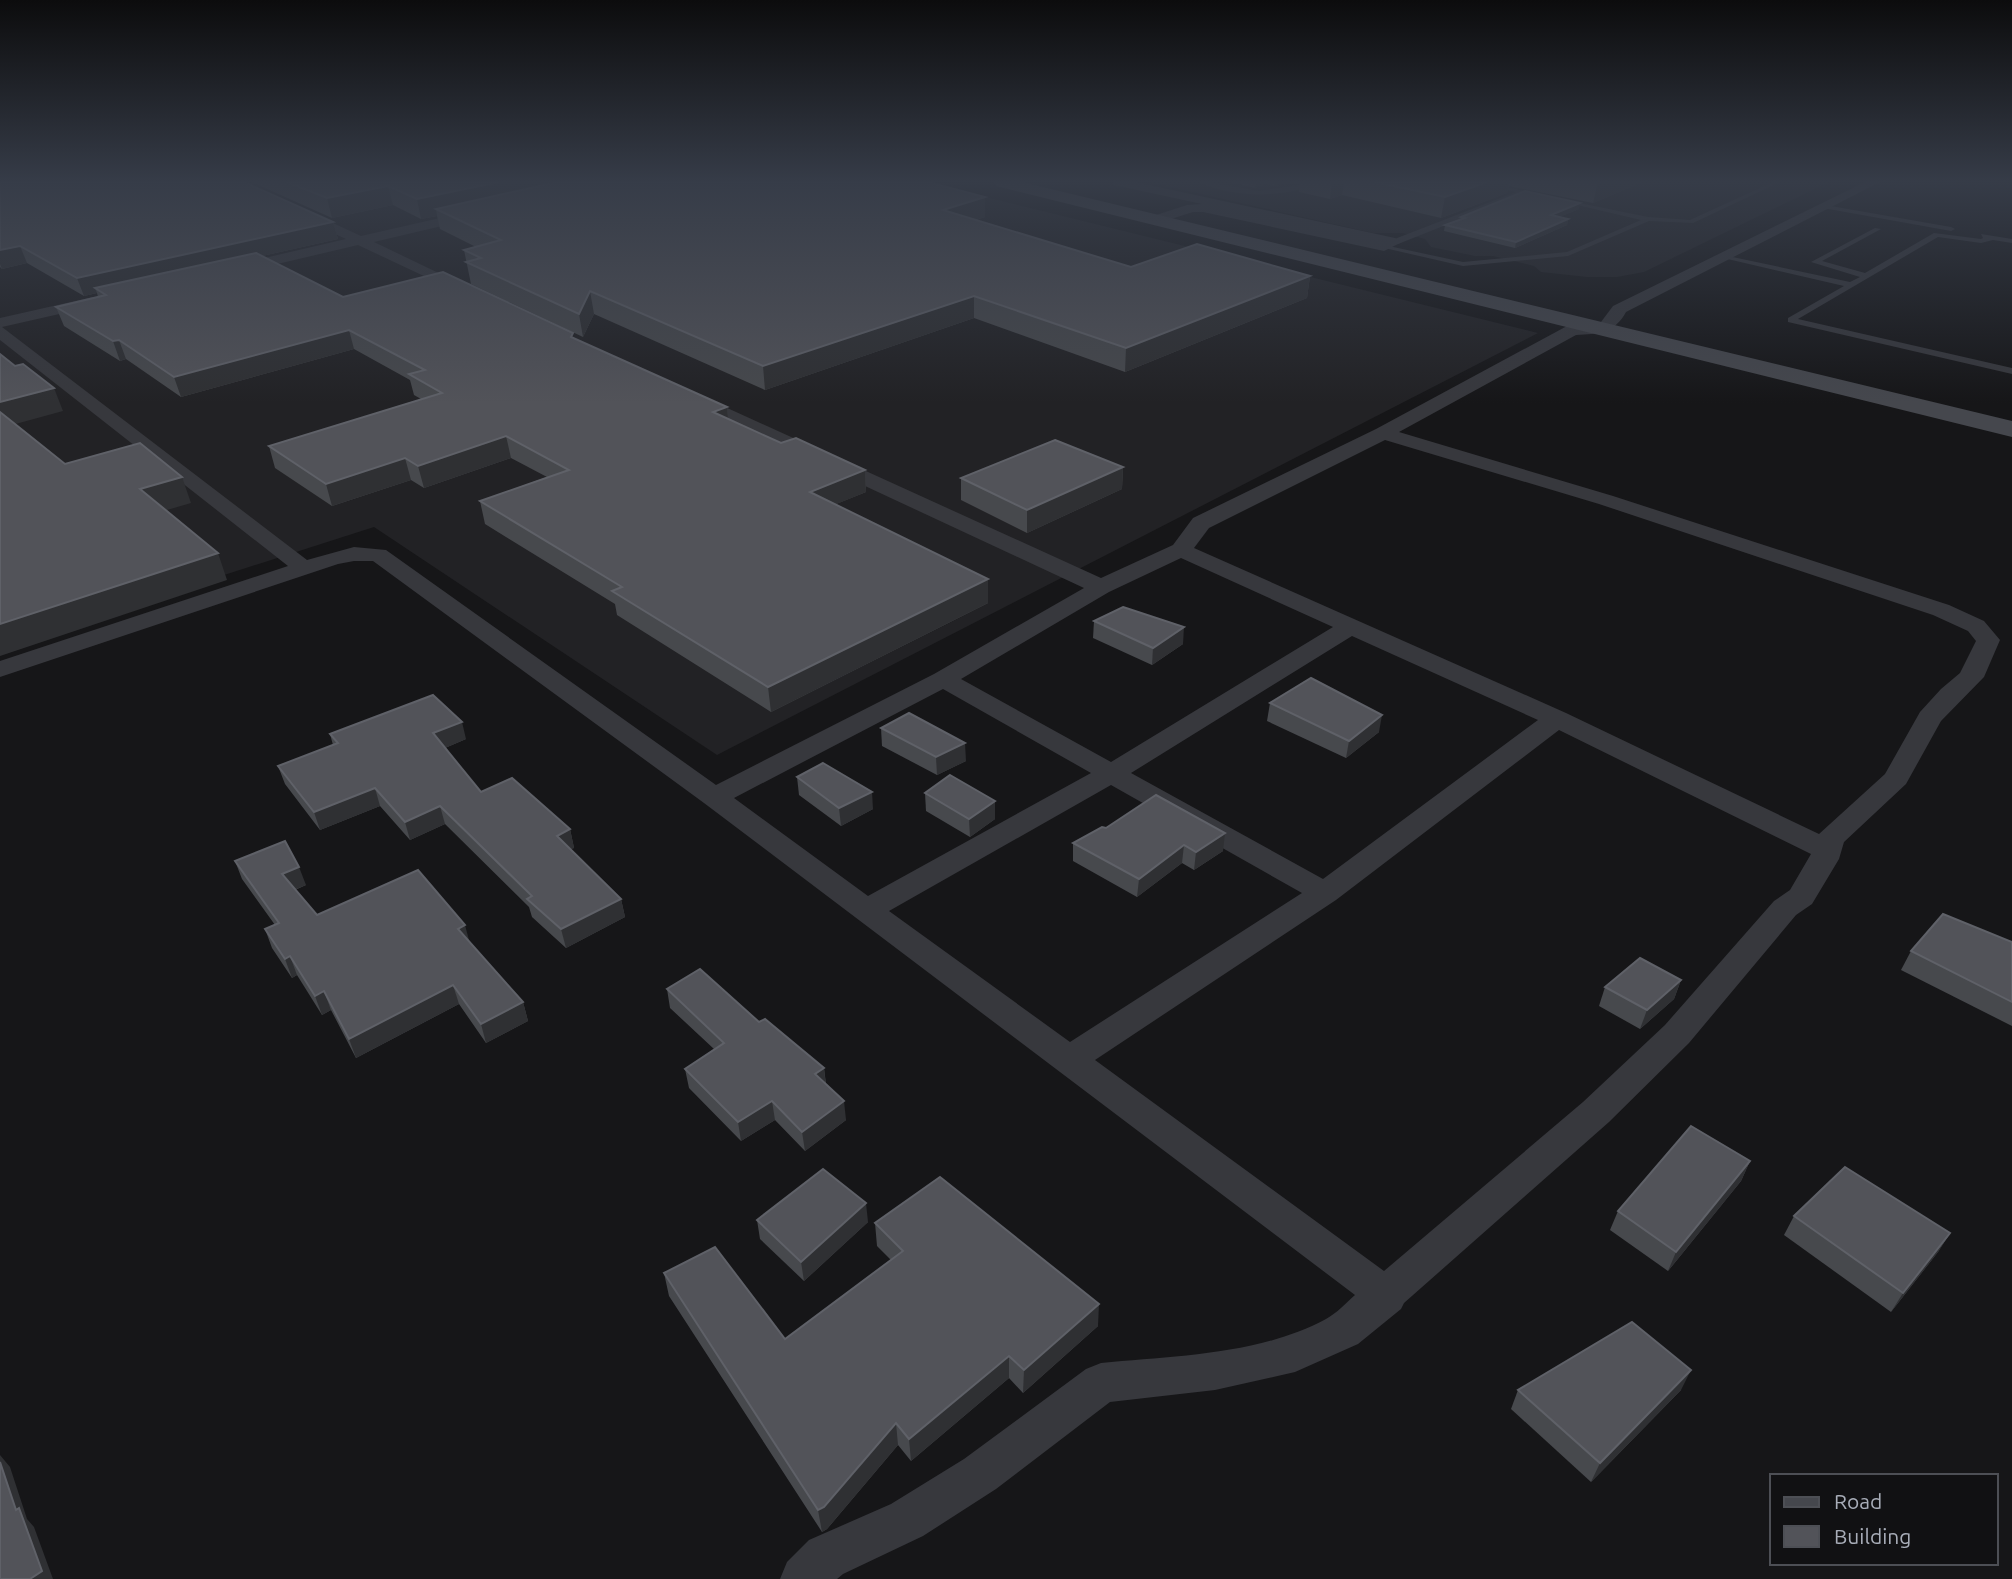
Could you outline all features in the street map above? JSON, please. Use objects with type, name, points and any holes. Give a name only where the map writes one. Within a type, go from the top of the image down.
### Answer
[{"type":"main road","points":[[1321,256],[2012,429]]},
{"type":"main road","points":[[1608,326],[2012,417]]},
{"type":"street","points":[[221,272],[293,256]]},
{"type":"street","points":[[395,256],[485,299]]},
{"type":"street","points":[[714,797],[943,679],[1101,587],[1181,550],[1201,523],[1383,433],[1573,330],[1608,326],[1619,309],[1723,257]]},
{"type":"street","points":[[0,323],[104,299]]},
{"type":"street","points":[[0,332],[303,568]]},
{"type":"street","points":[[682,394],[1101,587]]},
{"type":"street","points":[[804,1579],[826,1557],[907,1520],[980,1474],[1101,1383],[1215,1371],[1295,1353],[1343,1331],[1387,1296],[1595,1112],[1677,1034],[1785,908],[1801,897],[1831,838],[1896,778],[1928,718],[1950,694],[1971,677],[1988,640],[1976,626],[1941,610],[1606,499],[1383,433]]},
{"type":"street","points":[[1181,550],[1557,719],[1827,850]]},
{"type":"street","points":[[0,669],[303,568],[354,554],[378,555],[387,559],[714,797],[1387,1296]]},
{"type":"street","points":[[866,910],[1110,774],[1350,627]]},
{"type":"street","points":[[943,679],[1325,893]]},
{"type":"street","points":[[1069,1060],[1325,893],[1557,719]]},
{"type":"lane","points":[[1431,256],[1463,264],[1549,256]]},
{"type":"lane","points":[[1827,256],[1815,262],[1866,276]]},
{"type":"lane","points":[[1901,256],[1791,320],[2012,371]]},
{"type":"lane","points":[[1723,257],[1850,285]]},
{"type":"shaded area","points":[[0,256],[1224,256],[1538,333],[717,755],[374,527],[0,647]]},
{"type":"shaded area","points":[[1475,256],[1678,256],[1644,272],[1617,277],[1541,272],[1534,266],[1493,256]]},
{"type":"building","points":[[37,256],[179,256],[77,278]]},
{"type":"building","points":[[244,256],[261,256],[343,297],[443,272],[573,333],[571,337],[727,407],[713,412],[781,443],[796,438],[865,470],[810,492],[988,579],[768,687],[612,591],[622,587],[480,501],[569,470],[506,436],[418,466],[405,458],[326,484],[269,446],[442,393],[409,374],[425,370],[349,330],[174,377],[119,340],[113,341],[56,307],[106,295],[95,288]]},
{"type":"building","points":[[476,256],[1094,256],[1131,267],[1163,256],[1238,256],[1310,276],[1126,348],[974,296],[763,366],[590,291],[579,314],[466,262],[481,258]]},
{"type":"building","points":[[0,354],[15,366],[23,364],[54,388],[0,402]]},
{"type":"building","points":[[0,412],[65,464],[140,443],[182,477],[140,489],[218,553],[0,624]]},
{"type":"building","points":[[1055,440],[1123,467],[1027,510],[961,478]]},
{"type":"building","points":[[1123,607],[1184,627],[1153,648],[1094,621]]},
{"type":"building","points":[[1311,678],[1382,715],[1349,741],[1270,703]]},
{"type":"building","points":[[433,695],[462,722],[433,733],[481,792],[512,778],[570,829],[557,836],[621,899],[561,929],[527,899],[532,896],[440,806],[405,822],[375,788],[314,812],[278,766],[338,743],[330,734]]},
{"type":"building","points":[[909,713],[965,743],[936,757],[881,728]]},
{"type":"building","points":[[823,763],[872,792],[839,808],[797,777]]},
{"type":"building","points":[[950,775],[995,801],[969,819],[925,793]]},
{"type":"building","points":[[1156,795],[1225,833],[1196,852],[1184,845],[1139,879],[1073,843],[1102,827],[1106,828]]},
{"type":"building","points":[[285,841],[299,867],[282,874],[317,915],[418,870],[465,925],[458,929],[523,1002],[481,1024],[453,985],[349,1039],[324,991],[315,996],[290,956],[285,959],[265,929],[279,923],[235,861]]},
{"type":"building","points":[[1943,914],[2012,942],[2012,1002],[1911,951]]},
{"type":"building","points":[[1640,958],[1681,980],[1647,1010],[1605,987]]},
{"type":"building","points":[[700,969],[759,1022],[765,1019],[824,1068],[815,1074],[844,1101],[802,1132],[772,1101],[738,1122],[685,1069],[724,1043],[667,989]]},
{"type":"building","points":[[1691,1126],[1750,1161],[1676,1252],[1618,1211]]},
{"type":"building","points":[[1845,1167],[1950,1233],[1903,1293],[1794,1216]]},
{"type":"building","points":[[823,1169],[866,1203],[801,1262],[757,1220]]},
{"type":"building","points":[[940,1177],[1099,1304],[1024,1370],[1009,1356],[909,1439],[896,1423],[824,1507],[818,1510],[664,1273],[715,1247],[785,1339],[903,1251],[875,1223]]},
{"type":"building","points":[[1632,1322],[1691,1370],[1600,1463],[1518,1390]]},
{"type":"building","points":[[0,1462],[16,1510],[19,1508],[42,1571],[30,1579],[0,1579]]}]
